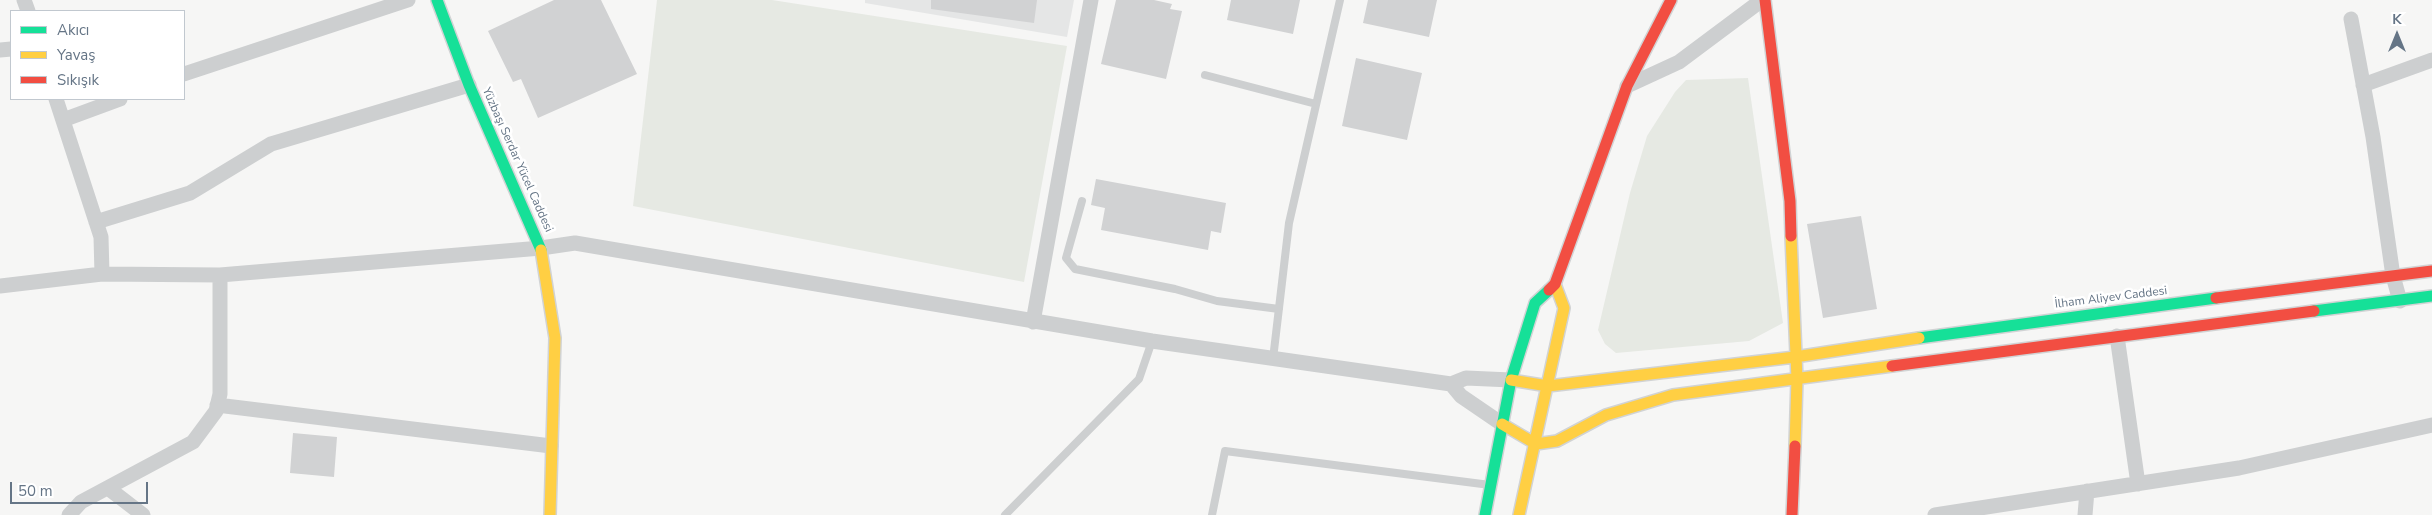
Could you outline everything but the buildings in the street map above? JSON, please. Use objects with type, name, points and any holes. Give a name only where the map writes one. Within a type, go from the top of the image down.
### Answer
[{"type":"street","points":[[185,74],[408,0]]},
{"type":"street","name":"Yüzbaşı Serdar Yücel Caddesi","points":[[438,0],[469,85],[541,248],[555,338],[550,515]]},
{"type":"street","points":[[1033,322],[1091,0]]},
{"type":"street","points":[[1485,515],[1511,380],[1535,303],[1555,284],[1627,86],[1671,0]]},
{"type":"street","points":[[1627,86],[1679,62],[1763,0],[1790,201],[1797,379],[1792,515]]},
{"type":"street","points":[[2351,19],[2393,276],[2400,301]]},
{"type":"street","points":[[2363,85],[2432,60]]},
{"type":"street","points":[[96,222],[190,193],[271,144],[469,85]]},
{"type":"street","points":[[56,100],[101,237],[102,274]]},
{"type":"street","points":[[63,120],[117,100]]},
{"type":"street","points":[[0,286],[102,274],[220,275],[541,248],[575,243],[1152,341],[1451,384],[1466,378],[1511,380]]},
{"type":"street","name":"İlham Aliyev Caddesi","points":[[1511,380],[1548,386],[1795,357],[1984,328],[2432,271]]},
{"type":"street","points":[[69,515],[81,502],[193,442],[217,406],[220,394],[220,275]]},
{"type":"street","points":[[1519,515],[1536,444],[1564,308],[1555,284]]},
{"type":"street","points":[[1451,384],[1461,396],[1536,444],[1557,441],[1606,415],[1673,395],[2432,296]]},
{"type":"street","points":[[2118,336],[2138,484]]},
{"type":"street","points":[[217,406],[552,446]]},
{"type":"street","points":[[1935,515],[2239,468],[2432,425]]},
{"type":"street","points":[[108,488],[143,515]]},
{"type":"street","points":[[2085,515],[2087,492]]},
{"type":"lane","points":[[1273,358],[1289,222],[1340,0]]},
{"type":"lane","points":[[1205,75],[1316,104]]},
{"type":"lane","points":[[1082,201],[1066,258],[1075,269],[1175,289],[1217,302],[1279,309]]},
{"type":"lane","points":[[1005,515],[1139,379],[1152,341]]},
{"type":"lane","points":[[1212,515],[1225,451],[1490,485]]},
{"type":"shaded area","points":[[657,0],[772,0],[1067,46],[1024,282],[633,206]]},
{"type":"shaded area","points":[[865,0],[1074,0],[1067,37],[865,3]]},
{"type":"shaded area","points":[[1748,78],[1783,323],[1749,341],[1616,353],[1605,344],[1598,330],[1630,193],[1647,136],[1675,92],[1686,80]]},
{"type":"traffic: fast","points":[[437,0],[469,85],[541,250]]},
{"type":"traffic: fast","points":[[1485,515],[1511,380],[1535,303],[1549,290]]},
{"type":"traffic: fast","points":[[2314,311],[2432,296]]},
{"type":"traffic: fast","points":[[1919,338],[2216,298]]},
{"type":"traffic: slow","points":[[1791,236],[1797,379],[1795,446]]},
{"type":"traffic: slow","points":[[541,250],[555,338],[550,515]]},
{"type":"traffic: slow","points":[[1519,515],[1564,308],[1555,284]]},
{"type":"traffic: slow","points":[[1511,380],[1548,386],[1795,357],[1919,338]]},
{"type":"traffic: slow","points":[[1502,424],[1536,444],[1557,441],[1606,415],[1673,395],[1892,366]]},
{"type":"traffic: jam","points":[[1549,290],[1555,284],[1627,86],[1671,0]]},
{"type":"traffic: jam","points":[[1765,0],[1790,201],[1791,236]]},
{"type":"traffic: jam","points":[[2216,298],[2432,271]]},
{"type":"traffic: jam","points":[[1892,366],[2314,311]]},
{"type":"traffic: jam","points":[[1792,515],[1795,446]]}]
